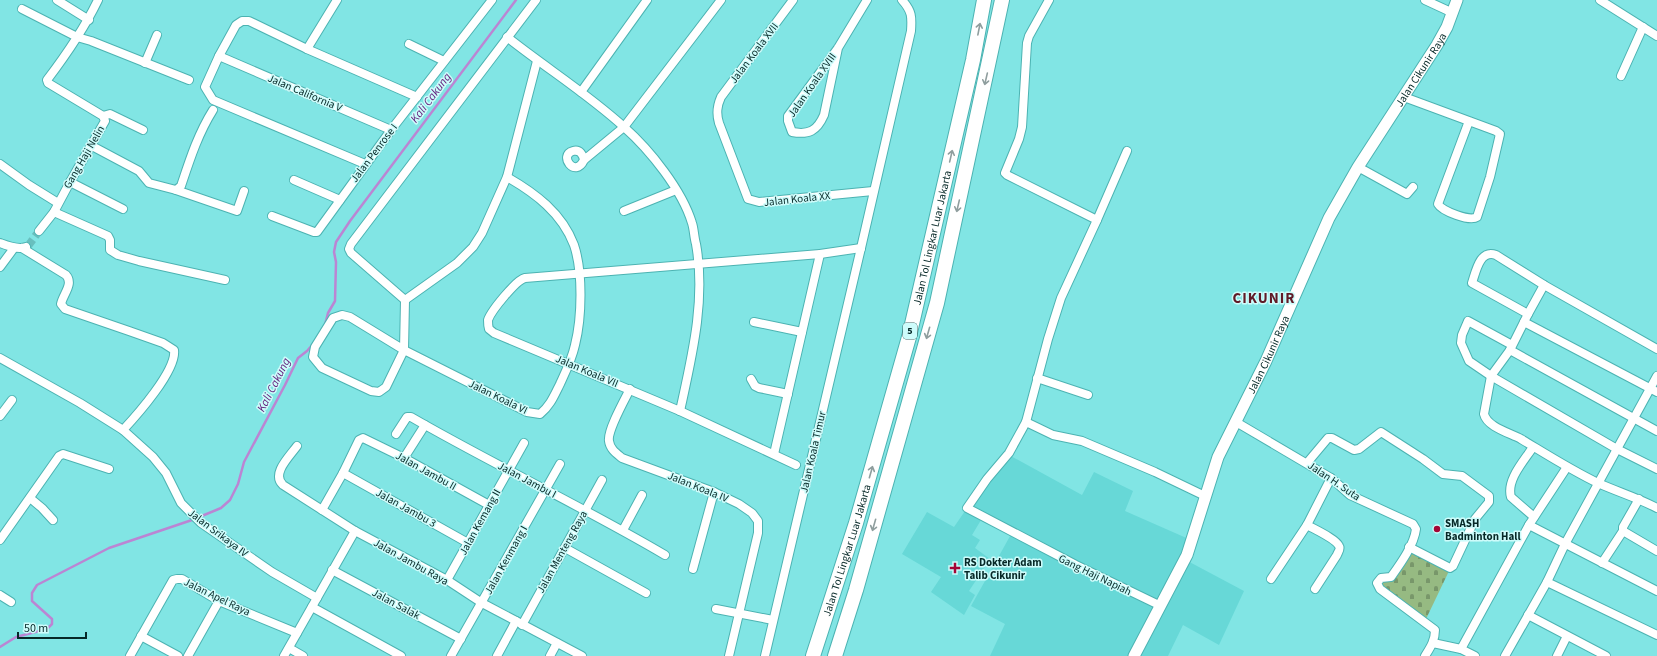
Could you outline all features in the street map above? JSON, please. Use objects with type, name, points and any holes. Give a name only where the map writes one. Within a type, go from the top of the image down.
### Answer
[{"type":"highway","name":"Jalan Tol Lingkar Luar Jakarta","points":[[813,656],[856,523],[909,337],[973,60],[984,0]]},
{"type":"highway","name":"Jalan Tol Lingkar Luar Jakarta","points":[[835,656],[856,590],[936,302],[1002,0]]},
{"type":"street","points":[[57,0],[88,20]]},
{"type":"street","points":[[77,37],[98,0]]},
{"type":"street","points":[[307,48],[337,0]]},
{"type":"street","name":"Jalan Penrose I","points":[[272,216],[317,232],[365,164],[492,0]]},
{"type":"street","points":[[405,300],[351,253],[349,249],[351,244],[536,0]]},
{"type":"street","points":[[581,92],[647,0]]},
{"type":"street","points":[[584,160],[624,127],[721,0]]},
{"type":"street","name":"Jalan Koala XVII","points":[[717,106],[721,97],[793,0]]},
{"type":"street","name":"Jalan Koala XVIII","points":[[838,48],[824,115],[819,125],[811,132],[802,134],[792,132],[788,121],[788,116],[838,48],[867,0]]},
{"type":"street","name":"Jalan Koala Timur","points":[[765,656],[861,248],[910,31],[912,17],[908,6],[902,0]]},
{"type":"street","points":[[1049,0],[1028,40],[1022,127],[1019,139],[1005,172],[1007,175],[1054,200],[1097,220]]},
{"type":"street","points":[[1425,0],[1453,13]]},
{"type":"street","name":"Jalan Cikunir Raya","points":[[1134,656],[1187,554],[1218,458],[1266,361],[1329,218],[1358,167],[1437,45],[1453,13],[1457,0]]},
{"type":"street","points":[[1600,0],[1657,36]]},
{"type":"street","points":[[22,10],[77,37],[91,41],[189,80]]},
{"type":"street","points":[[365,164],[213,100],[205,87],[219,56],[236,25],[242,21],[249,21],[417,97]]},
{"type":"street","points":[[1621,76],[1643,27]]},
{"type":"street","points":[[146,63],[157,35]]},
{"type":"street","name":"Gang Haji Nelin","points":[[39,231],[54,212],[105,121],[103,116],[48,83],[47,80],[67,54],[77,37]]},
{"type":"street","points":[[508,37],[537,61],[581,92],[624,127],[650,154],[676,190],[692,222],[699,263],[696,340],[680,411]]},
{"type":"street","points":[[409,44],[444,61]]},
{"type":"street","name":"Jalan California V","points":[[219,56],[391,130]]},
{"type":"street","points":[[405,300],[456,263],[473,247],[482,233],[507,177],[537,61]]},
{"type":"street","points":[[1404,97],[1469,121],[1496,131],[1501,136],[1481,206],[1477,217],[1471,219],[1442,209],[1438,204],[1469,121]]},
{"type":"street","name":"Jalan Koala XX","points":[[717,106],[717,117],[719,123],[748,199],[759,202],[873,191]]},
{"type":"street","points":[[176,190],[180,186],[204,124],[213,110]]},
{"type":"street","points":[[103,116],[110,114],[144,130]]},
{"type":"street","points":[[92,146],[138,171],[149,183],[176,190],[237,211],[244,191]]},
{"type":"street","points":[[1127,151],[1062,298],[1037,378],[1026,422],[1053,435],[1082,441],[1155,472],[1205,496]]},
{"type":"street","points":[[0,164],[29,185],[58,203]]},
{"type":"street","points":[[1358,167],[1407,194],[1413,187]]},
{"type":"street","points":[[507,177],[530,191],[548,205],[574,244],[580,274],[578,325],[570,363]]},
{"type":"street","points":[[294,180],[340,200]]},
{"type":"street","points":[[70,182],[123,209]]},
{"type":"street","points":[[624,212],[676,190]]},
{"type":"street","points":[[54,212],[108,236],[110,240],[110,250],[118,255],[139,262],[225,280]]},
{"type":"street","points":[[0,243],[21,247],[70,279],[70,284],[61,304],[65,309],[163,343],[174,350],[175,353],[172,363],[160,384],[143,408],[123,430]]},
{"type":"street","points":[[0,267],[21,247]]},
{"type":"street","points":[[580,274],[820,254],[861,248]]},
{"type":"street","points":[[1528,314],[1472,283],[1482,259],[1486,254],[1490,253],[1496,255],[1544,285],[1657,349]]},
{"type":"street","points":[[774,454],[820,254]]},
{"type":"street","name":"Jalan Koala VII","points":[[580,274],[520,279],[491,313],[488,321],[489,329],[494,333],[570,363],[680,411],[796,465]]},
{"type":"street","points":[[1544,285],[1511,348],[1491,376],[1484,414],[1485,418],[1491,425],[1567,467],[1599,483],[1639,498],[1657,508]]},
{"type":"street","points":[[404,350],[350,317],[342,315],[333,318],[315,347],[313,357],[322,368],[371,392],[379,392],[386,386],[404,350],[405,300]]},
{"type":"street","points":[[1657,431],[1511,348],[1468,321],[1462,335],[1461,343],[1467,359],[1491,376],[1617,449],[1657,469]]},
{"type":"street","points":[[754,322],[802,332]]},
{"type":"street","points":[[1524,322],[1653,390]]},
{"type":"street","name":"Jalan Koala VI","points":[[404,350],[527,412],[540,414],[547,409],[550,404],[570,363]]},
{"type":"street","name":"Jalan Srikaya IV","points":[[0,358],[80,403],[123,430],[153,457],[166,473],[172,488],[187,511],[200,523],[266,568],[316,598]]},
{"type":"street","points":[[1505,656],[1547,582],[1565,544],[1634,417],[1653,390],[1657,376]]},
{"type":"street","points":[[1037,378],[1088,395]]},
{"type":"street","points":[[751,379],[755,386],[759,388],[788,394]]},
{"type":"street","name":"Jalan Koala IV","points":[[630,389],[610,431],[608,441],[613,451],[622,458],[714,492],[752,512],[758,521],[758,533],[729,656]]},
{"type":"street","points":[[0,416],[12,400]]},
{"type":"street","name":"Jalan Jambu I","points":[[396,434],[407,417],[410,417],[545,490],[623,530],[665,555]]},
{"type":"street","name":"Gang Haji Napiah","points":[[1026,422],[1009,454],[987,479],[967,508],[1076,565],[1160,606]]},
{"type":"street","name":"Jalan H. Suta","points":[[1236,422],[1308,463],[1331,478],[1350,495],[1413,524],[1416,528],[1409,547]]},
{"type":"street","points":[[404,458],[425,425]]},
{"type":"street","points":[[1308,463],[1328,438],[1332,438],[1354,450],[1359,449],[1381,432],[1444,474],[1462,476],[1489,496],[1489,502],[1475,519],[1464,545],[1450,568],[1409,547],[1391,577],[1381,578],[1377,583],[1378,586],[1435,630],[1435,636],[1425,656]]},
{"type":"street","name":"Jalan Jambu II","points":[[343,473],[359,440],[363,438],[404,458],[489,506]]},
{"type":"street","name":"Jalan Kemang II","points":[[447,580],[524,443]]},
{"type":"street","name":"Jalan Jambu Raya","points":[[297,446],[281,469],[278,475],[279,482],[355,531],[447,580],[482,603],[582,656]]},
{"type":"street","points":[[1533,447],[1509,487],[1511,497],[1534,517]]},
{"type":"street","points":[[0,540],[56,459],[63,454],[110,470]]},
{"type":"street","name":"Jalan Kenmang I","points":[[450,656],[482,603],[560,464]]},
{"type":"street","points":[[1461,649],[1529,525],[1567,467]]},
{"type":"street","points":[[322,510],[343,473]]},
{"type":"street","name":"Jalan Jambu 3","points":[[343,473],[468,543]]},
{"type":"street","points":[[1271,579],[1307,525],[1331,478]]},
{"type":"street","name":"Jalan Menteng Raya","points":[[497,656],[565,548],[602,480]]},
{"type":"street","points":[[693,569],[714,492]]},
{"type":"street","points":[[623,530],[642,495]]},
{"type":"street","points":[[30,498],[53,520]]},
{"type":"street","points":[[1602,563],[1623,531],[1623,527],[1639,498]]},
{"type":"street","points":[[1307,525],[1335,541],[1339,545],[1340,549],[1315,589]]},
{"type":"street","points":[[1529,525],[1657,592]]},
{"type":"street","points":[[284,656],[355,531]]},
{"type":"street","points":[[1623,531],[1657,551]]},
{"type":"street","points":[[565,548],[646,593]]},
{"type":"street","name":"Jalan Salak","points":[[332,570],[461,639]]},
{"type":"street","name":"Jalan Apel Raya","points":[[130,656],[173,580],[177,578],[182,579],[219,601],[297,633]]},
{"type":"street","points":[[1547,582],[1657,635]]},
{"type":"street","points":[[0,595],[11,602]]},
{"type":"street","points":[[188,656],[219,601]]},
{"type":"street","points":[[312,607],[401,656]]},
{"type":"street","points":[[716,609],[774,620]]},
{"type":"street","points":[[1528,615],[1606,656]]},
{"type":"street","points":[[141,636],[178,656]]},
{"type":"street","points":[[1557,656],[1567,636]]},
{"type":"street","points":[[550,656],[557,643]]},
{"type":"street","points":[[1432,643],[1461,649],[1475,656]]},
{"type":"street","points":[[289,648],[303,656]]},
{"type":"shaded area","points":[[1009,455],[1082,495],[1094,472],[1133,491],[1125,511],[1191,540],[1182,558],[1244,591],[1219,645],[1183,625],[1168,656],[990,656],[1005,624],[971,606],[1014,529],[969,506]]},
{"type":"shaded area","name":"RS Dokter Adam Talib Cikunir","points":[[965,511],[981,520],[972,535],[980,540],[975,548],[990,559],[969,591],[975,595],[964,615],[931,592],[941,577],[902,554],[927,512],[954,527]]},
{"type":"green space","points":[[1411,551],[1449,571],[1426,619],[1381,586],[1384,580]]},
{"type":"waterway","name":"Kali Cakung","points":[[325,325],[328,313],[335,301],[336,262],[334,252],[336,242],[350,221],[516,0]]},
{"type":"waterway","name":"Kali Cakung","points":[[0,647],[16,637],[47,629],[52,624],[52,619],[32,601],[32,593],[37,585],[109,548],[192,520],[221,508],[230,500],[238,484],[244,462],[298,358],[313,344]]},
{"type":"tunnel","points":[[28,246],[39,231]]},
{"type":"place","name":"SMASH Badminton Hall","points":[[1437,529]]},
{"type":"place","name":"RS Dokter Adam Talib Cikunir","points":[[955,568]]},
{"type":"district","name":"CIKUNIR","points":[[1264,298]]}]
